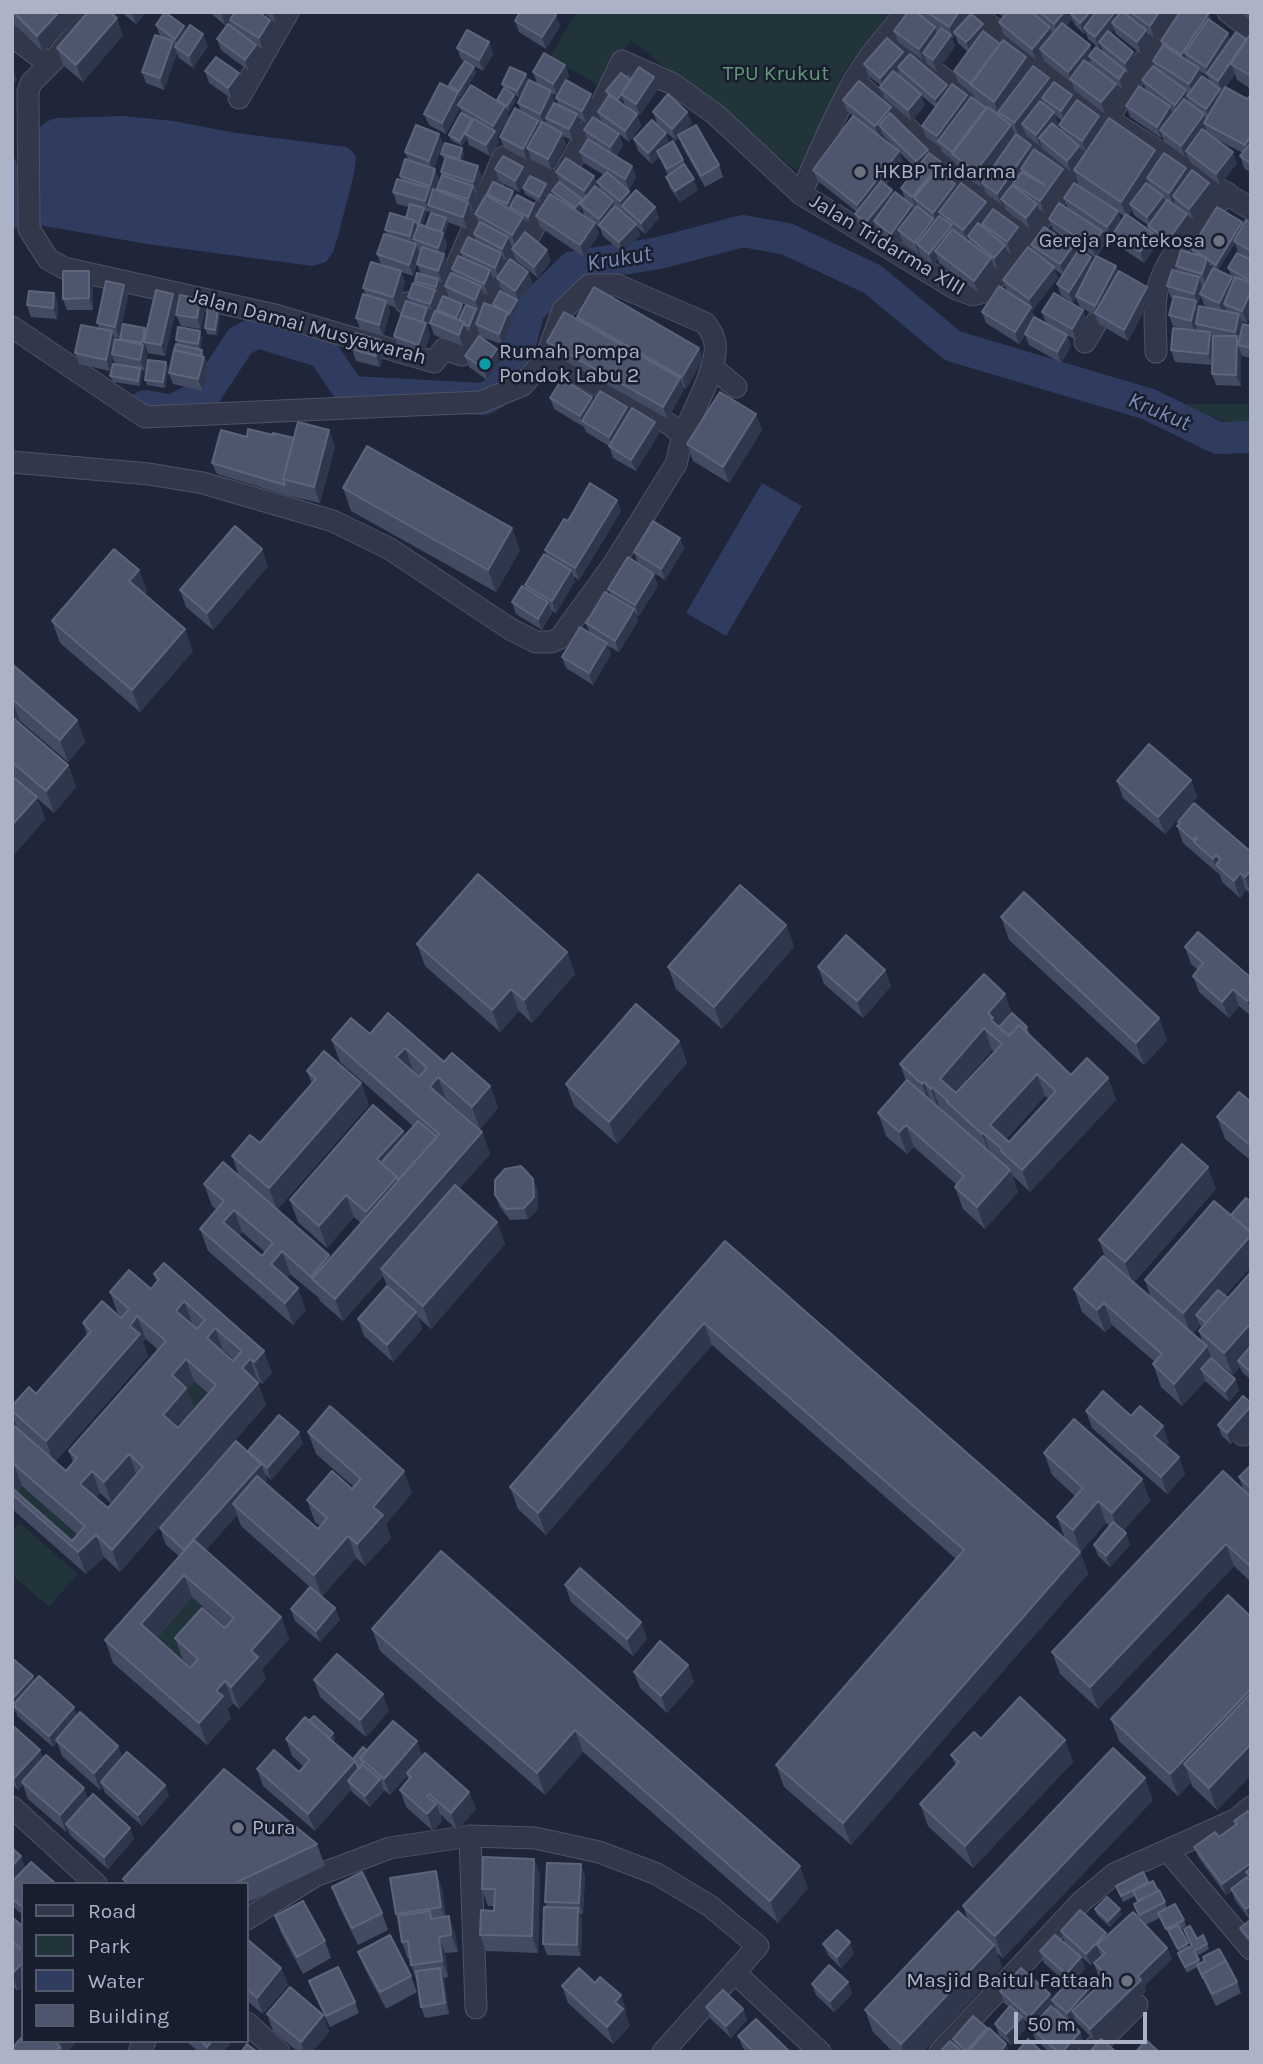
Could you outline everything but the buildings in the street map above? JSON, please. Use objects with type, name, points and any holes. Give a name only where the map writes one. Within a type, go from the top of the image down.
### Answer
[{"type":"street","points":[[12,36],[49,65],[94,12]]},
{"type":"street","points":[[239,98],[288,12]]},
{"type":"street","points":[[802,194],[854,80],[906,12]]},
{"type":"street","points":[[972,12],[1109,120],[1251,209]]},
{"type":"street","points":[[854,80],[972,188],[1039,233],[1174,12]]},
{"type":"street","points":[[1228,12],[1251,30]]},
{"type":"street","points":[[887,35],[1071,177]]},
{"type":"street","name":"Jalan Damai Musyawarah","points":[[49,65],[31,83],[28,92],[29,224],[48,259],[64,268],[275,315],[435,362],[444,349],[462,355],[591,126],[622,61],[673,84],[715,114],[802,194]]},
{"type":"street","points":[[406,303],[432,313],[439,307],[503,157],[519,161],[557,183]]},
{"type":"street","points":[[1156,352],[1157,292],[1167,265],[1184,241],[1227,193]]},
{"type":"street","name":"Jalan Tridarma XIII","points":[[802,194],[956,289],[973,295],[984,292],[1039,233]]},
{"type":"street","points":[[1085,342],[1130,279],[1157,292]]},
{"type":"street","points":[[12,327],[145,417],[481,402],[523,385],[546,357],[564,310],[589,285],[617,285],[705,323],[713,334],[716,351],[683,435],[676,464],[613,565],[560,638],[551,642],[536,642],[512,630],[390,549],[333,521],[203,483],[149,474],[12,463]]},
{"type":"street","points":[[546,357],[669,424],[683,435]]},
{"type":"street","points":[[712,366],[736,387]]},
{"type":"street","points":[[12,1807],[94,1882]]},
{"type":"street","points":[[940,2052],[1082,1901],[1114,1874],[1237,1819],[1251,1807]]},
{"type":"street","points":[[470,1836],[476,2008]]},
{"type":"street","points":[[248,1918],[315,1876],[390,1848],[470,1836],[535,1838],[599,1852],[657,1874],[710,1906],[758,1946],[663,2052]]},
{"type":"street","points":[[1176,1847],[1196,1884],[1244,1926],[1251,1949]]},
{"type":"street","points":[[734,1972],[820,2052]]},
{"type":"street","points":[[1090,2052],[1137,2005]]},
{"type":"street","points":[[248,2024],[279,2052]]},
{"type":"green space","name":"TPU Krukut","points":[[577,12],[890,12],[845,70],[801,174],[631,40],[598,85],[550,57]]},
{"type":"green space","points":[[1184,404],[1251,404],[1251,433]]},
{"type":"green space","points":[[194,1381],[224,1407],[194,1410],[180,1397]]},
{"type":"green space","points":[[22,1486],[93,1548],[80,1563],[12,1497]]},
{"type":"green space","points":[[20,1523],[78,1574],[49,1607],[12,1575],[12,1531]]},
{"type":"green space","points":[[192,1597],[242,1641],[206,1681],[149,1647]]},
{"type":"water","points":[[124,116],[346,147],[356,157],[354,174],[333,252],[326,262],[313,266],[147,244],[33,224],[12,229],[12,157],[23,177],[32,141],[41,126],[57,118]]},
{"type":"water","points":[[762,483],[802,506],[726,636],[686,613]]},
{"type":"waterway","name":"Krukut","points":[[145,406],[172,411],[206,393],[240,341],[257,332],[323,352],[350,392],[484,399],[495,393],[514,366],[529,310],[573,267],[659,253],[743,231],[787,239],[872,279],[953,346],[1148,404],[1218,438],[1251,437]]},
{"type":"place","name":"HKBP Tridarma","points":[[860,172]]},
{"type":"place","name":"Gereja Pantekosa","points":[[1219,241]]},
{"type":"place","name":"Rumah Pompa Pondok Labu 2","points":[[485,364]]},
{"type":"place","name":"Pura","points":[[238,1828]]},
{"type":"place","name":"Masjid Baitul Fattaah","points":[[1127,1981]]}]
